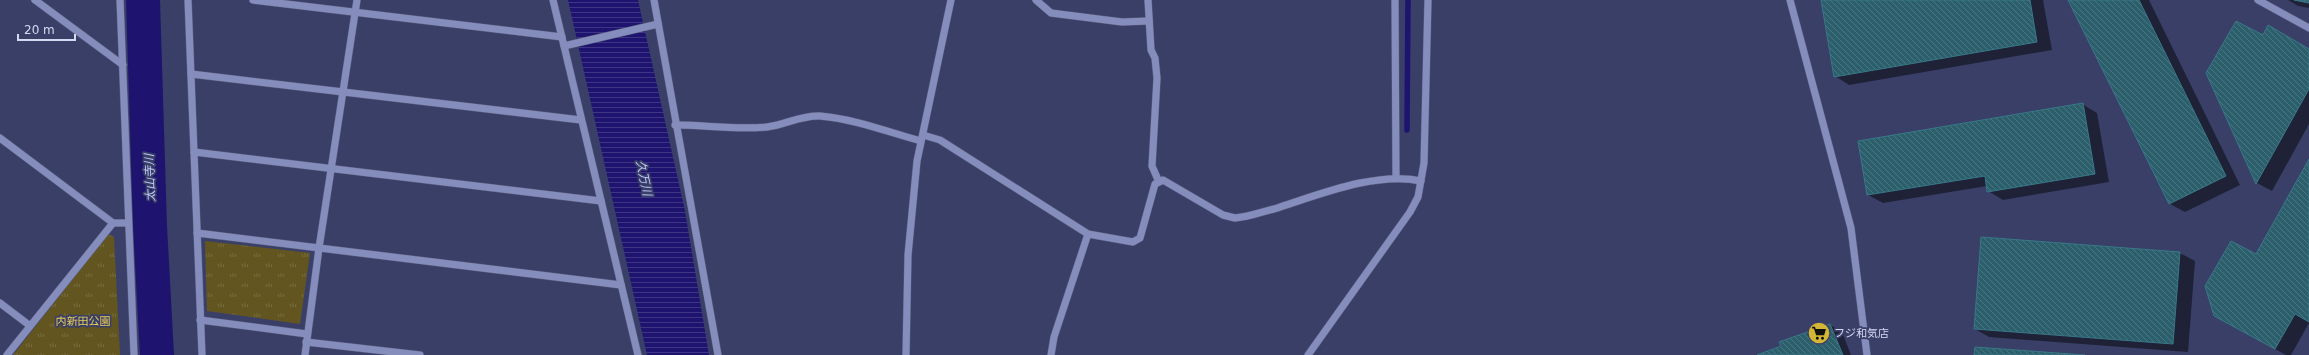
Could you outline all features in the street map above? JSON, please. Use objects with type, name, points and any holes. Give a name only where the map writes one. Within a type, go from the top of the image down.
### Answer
[{"type":"street","points":[[35,0],[123,65]]},
{"type":"street","points":[[120,0],[134,355]]},
{"type":"street","points":[[188,0],[202,355]]},
{"type":"street","points":[[253,0],[562,37]]},
{"type":"street","points":[[305,355],[319,248],[357,0]]},
{"type":"street","points":[[552,0],[638,355]]},
{"type":"street","points":[[654,0],[675,125],[718,355]]},
{"type":"street","points":[[906,355],[908,255],[922,138],[951,0]]},
{"type":"street","points":[[1036,0],[1051,13],[1122,22],[1149,21]]},
{"type":"street","points":[[1148,0],[1151,50],[1155,58],[1157,78],[1152,166],[1159,182]]},
{"type":"street","points":[[1395,0],[1396,178]]},
{"type":"street","points":[[1308,355],[1410,212],[1418,197],[1424,163],[1428,0]]},
{"type":"street","points":[[1790,0],[1851,228],[1867,355]]},
{"type":"street","points":[[2258,0],[2309,28]]},
{"type":"street","points":[[564,46],[658,24]]},
{"type":"street","points":[[191,74],[582,120]]},
{"type":"street","points":[[675,125],[743,128],[768,127],[794,119],[818,116],[841,118],[922,138],[940,140],[1088,234],[1133,242],[1140,238],[1154,184],[1163,180],[1223,215],[1235,218],[1338,190],[1396,178],[1421,181]]},
{"type":"street","points":[[0,138],[113,223],[128,223]]},
{"type":"street","points":[[194,152],[601,201]]},
{"type":"street","points":[[7,355],[113,223]]},
{"type":"street","points":[[197,233],[621,285]]},
{"type":"street","points":[[1051,355],[1054,337],[1088,234]]},
{"type":"street","points":[[0,303],[30,325]]},
{"type":"street","points":[[200,320],[307,334]]},
{"type":"street","points":[[306,342],[420,355]]},
{"type":"green space","name":"内新田公園","points":[[108,234],[114,237],[120,355],[13,355]]},
{"type":"green space","points":[[205,241],[310,253],[300,324],[207,311]]},
{"type":"water","name":"久万川","points":[[568,0],[638,0],[685,211],[709,355],[647,355]]},
{"type":"building","points":[[1821,0],[2030,0],[2037,42],[1834,77]]},
{"type":"building","points":[[2068,0],[2139,0],[2226,176],[2169,204]]},
{"type":"building","points":[[2294,0],[2309,0],[2309,3]]},
{"type":"building","points":[[2236,21],[2263,35],[2268,25],[2309,49],[2309,89],[2256,184],[2206,73]]},
{"type":"building","points":[[2083,103],[2095,174],[1987,192],[1985,176],[1867,195],[1858,141]]},
{"type":"building","points":[[2309,159],[2309,322],[2295,314],[2275,349],[2214,316],[2205,286],[2231,241],[2256,254]]},
{"type":"building","points":[[1981,237],[2180,252],[2173,344],[1974,329]]},
{"type":"building","name":"フジ和気店","points":[[1830,324],[1843,355],[1757,355],[1781,346],[1779,342]]},
{"type":"building","points":[[1975,347],[2085,355],[1974,355]]},
{"type":"waterway","name":"太山寺川","points":[[143,0],[150,226],[157,355]]},
{"type":"waterway","points":[[1407,130],[1408,0]]},
{"type":"place","name":"フジ和気店","points":[[1819,333]]}]
